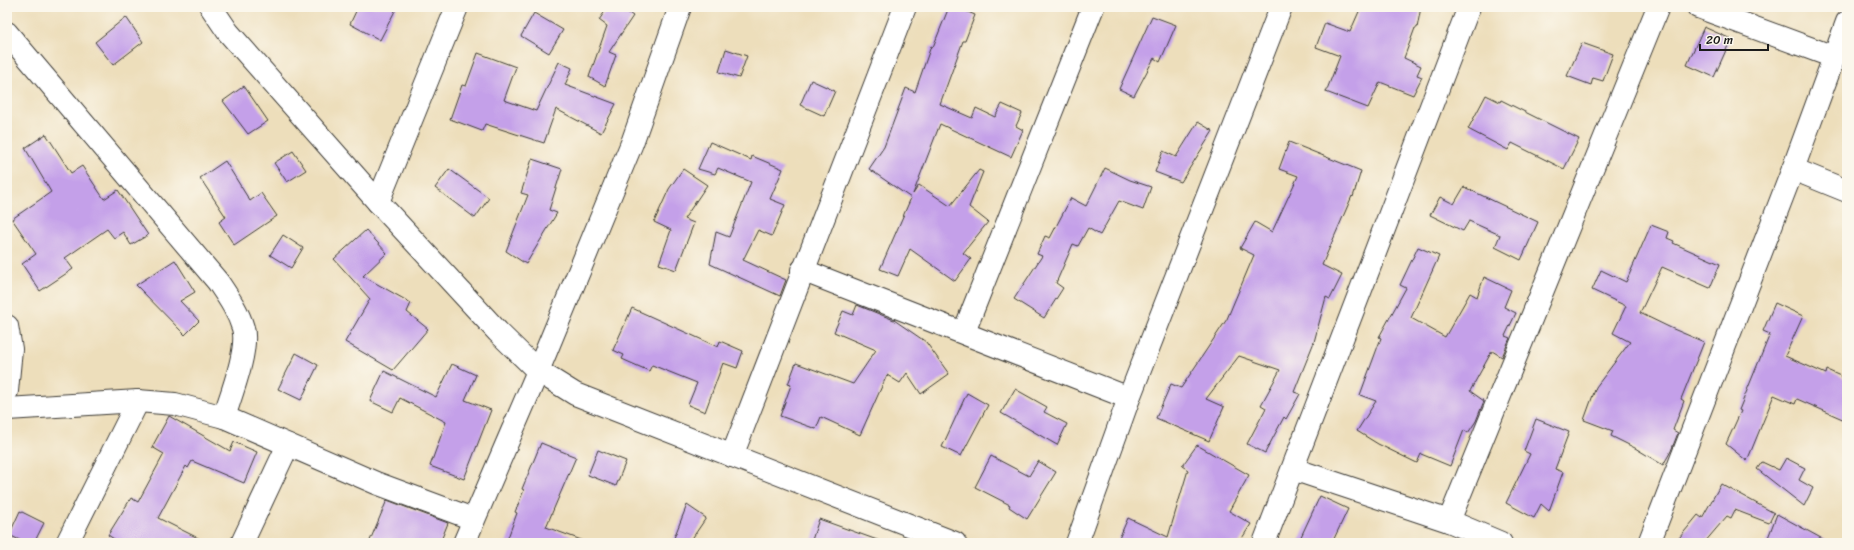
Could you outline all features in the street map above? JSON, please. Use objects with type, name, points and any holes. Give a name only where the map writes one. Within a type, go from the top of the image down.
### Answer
[{"type":"street","points":[[211,7],[228,32],[378,202],[498,332],[538,371],[575,394],[955,543]]},
{"type":"street","points":[[378,202],[457,7]]},
{"type":"street","points":[[464,543],[473,519],[538,371],[632,143],[680,7]]},
{"type":"street","points":[[732,456],[802,270],[905,7]]},
{"type":"street","points":[[964,332],[1093,7]]},
{"type":"street","points":[[1077,543],[1129,398],[1281,7]]},
{"type":"street","points":[[1264,543],[1469,7]]},
{"type":"street","points":[[1449,521],[1658,7]]},
{"type":"street","points":[[1698,7],[1834,57]]},
{"type":"street","points":[[1649,543],[1793,169],[1847,22]]},
{"type":"street","points":[[7,32],[218,282],[235,308],[244,329],[244,351],[224,417]]},
{"type":"street","points":[[1793,169],[1847,191]]},
{"type":"street","points":[[802,270],[964,332],[1129,398]]},
{"type":"street","points":[[7,326],[12,349],[7,392]]},
{"type":"street","points":[[7,409],[138,401],[175,404],[224,417],[376,483],[473,519]]},
{"type":"street","points":[[67,543],[138,401]]},
{"type":"street","points":[[242,543],[288,445]]},
{"type":"street","points":[[1293,469],[1449,521],[1501,543]]},
{"type":"building","points":[[358,7],[397,7],[380,40],[350,24]]},
{"type":"building","points":[[608,7],[620,7],[633,16],[609,52],[616,55],[605,86],[589,77],[607,26],[599,20]]},
{"type":"building","points":[[949,7],[956,7],[975,15],[965,41],[963,41],[940,104],[972,118],[976,108],[995,117],[1002,104],[1022,113],[1016,126],[1023,130],[1011,157],[940,124],[913,194],[919,185],[950,206],[979,170],[983,172],[969,207],[988,222],[963,253],[971,259],[955,281],[910,249],[898,276],[880,269],[911,198],[869,169],[884,147],[906,88],[915,92],[931,46],[933,47]]},
{"type":"building","points":[[1361,7],[1421,7],[1417,28],[1415,28],[1404,58],[1421,66],[1417,75],[1422,77],[1413,95],[1380,82],[1368,108],[1326,92],[1340,56],[1316,47],[1325,23],[1350,32]]},
{"type":"building","points":[[534,13],[563,30],[549,53],[521,36]]},
{"type":"building","points":[[1152,16],[1176,25],[1160,62],[1154,58],[1134,96],[1119,89]]},
{"type":"building","points":[[126,17],[143,42],[113,65],[95,42]]},
{"type":"building","points":[[1704,27],[1731,39],[1714,77],[1687,65]]},
{"type":"building","points":[[1582,43],[1613,54],[1603,81],[1593,78],[1591,85],[1567,76]]},
{"type":"building","points":[[726,49],[747,56],[739,78],[719,72]]},
{"type":"building","points":[[478,53],[516,67],[504,100],[536,111],[559,62],[572,68],[565,85],[616,104],[601,133],[556,109],[544,143],[485,124],[482,131],[450,119],[462,85],[466,86]]},
{"type":"building","points":[[811,80],[835,91],[824,116],[800,105]]},
{"type":"building","points":[[244,86],[268,121],[248,134],[223,101]]},
{"type":"building","points":[[1486,95],[1500,102],[1501,100],[1579,139],[1564,169],[1512,143],[1508,150],[1468,129]]},
{"type":"building","points":[[1198,122],[1213,131],[1181,182],[1155,172],[1163,151],[1176,157]]},
{"type":"building","points":[[46,134],[71,173],[82,166],[104,199],[118,190],[148,235],[131,245],[123,232],[114,238],[107,229],[65,258],[73,269],[40,291],[22,264],[36,254],[12,219],[51,192],[25,148]]},
{"type":"building","points":[[710,142],[751,160],[752,156],[783,169],[770,199],[785,205],[772,236],[758,230],[743,260],[786,280],[780,296],[710,264],[716,232],[729,237],[751,182],[718,168],[715,174],[698,169]]},
{"type":"building","points":[[1289,142],[1361,171],[1353,197],[1352,196],[1322,265],[1342,275],[1330,299],[1326,297],[1314,342],[1294,392],[1300,394],[1286,419],[1284,417],[1265,453],[1247,444],[1266,408],[1261,405],[1280,370],[1239,356],[1206,399],[1224,407],[1209,441],[1156,418],[1171,384],[1181,388],[1227,319],[1254,255],[1240,248],[1255,222],[1272,232],[1298,176],[1279,169]]},
{"type":"building","points":[[293,151],[306,170],[287,182],[274,163]]},
{"type":"building","points":[[532,159],[562,169],[549,210],[557,213],[526,264],[506,251],[528,195],[521,193]]},
{"type":"building","points":[[225,161],[250,201],[261,193],[277,216],[234,245],[219,222],[226,217],[200,178]]},
{"type":"building","points":[[1105,168],[1130,180],[1151,187],[1143,210],[1119,201],[1100,235],[1088,228],[1078,246],[1073,244],[1056,283],[1063,288],[1044,318],[1014,299],[1042,256],[1037,254],[1045,236],[1050,238],[1071,198],[1086,206]]},
{"type":"building","points":[[449,169],[489,198],[475,218],[435,188]]},
{"type":"building","points":[[683,169],[707,185],[684,219],[694,223],[676,270],[659,264],[671,230],[654,222],[669,189]]},
{"type":"building","points":[[1464,187],[1538,222],[1521,260],[1495,247],[1500,235],[1469,221],[1463,231],[1430,215],[1440,197],[1454,204]]},
{"type":"building","points":[[1651,225],[1669,232],[1667,238],[1674,241],[1673,243],[1720,264],[1710,288],[1662,267],[1640,313],[1704,342],[1681,399],[1684,401],[1673,430],[1678,433],[1671,451],[1663,465],[1635,448],[1611,436],[1613,431],[1584,420],[1596,387],[1630,342],[1613,333],[1626,306],[1592,290],[1601,270],[1626,282]]},
{"type":"building","points":[[366,230],[387,253],[363,276],[411,303],[407,312],[428,329],[393,370],[345,342],[370,299],[334,259]]},
{"type":"building","points":[[283,235],[303,248],[291,268],[270,255]]},
{"type":"building","points":[[1418,247],[1439,256],[1411,318],[1445,337],[1470,293],[1477,297],[1484,277],[1511,290],[1504,307],[1516,313],[1505,336],[1510,338],[1502,357],[1492,351],[1470,391],[1484,401],[1476,421],[1468,433],[1464,430],[1450,466],[1421,454],[1417,463],[1378,444],[1357,431],[1376,401],[1360,395],[1381,338],[1379,337],[1406,288],[1400,285]]},
{"type":"building","points":[[175,260],[195,292],[180,301],[199,321],[185,335],[136,285]]},
{"type":"building","points":[[1775,303],[1803,316],[1785,356],[1826,374],[1827,370],[1847,379],[1847,421],[1797,399],[1795,404],[1774,395],[1747,461],[1726,444],[1741,411],[1739,410],[1770,334],[1763,331]]},
{"type":"building","points":[[857,305],[894,320],[926,342],[949,374],[921,394],[907,373],[900,383],[887,375],[860,435],[821,417],[816,429],[780,416],[791,385],[788,384],[796,363],[853,384],[876,350],[834,332],[843,311],[853,315]]},
{"type":"building","points":[[632,308],[718,347],[720,341],[743,351],[737,368],[723,363],[705,412],[688,405],[697,383],[652,365],[649,371],[622,359],[624,355],[613,350]]},
{"type":"building","points":[[296,353],[318,365],[301,400],[278,389]]},
{"type":"building","points":[[452,364],[476,375],[465,400],[491,410],[464,479],[430,466],[446,422],[400,398],[393,412],[370,401],[384,371],[436,397]]},
{"type":"building","points":[[1015,389],[1047,407],[1044,412],[1067,424],[1057,445],[1001,413]]},
{"type":"building","points":[[967,393],[988,405],[961,456],[942,447]]},
{"type":"building","points":[[169,416],[230,451],[234,442],[257,452],[244,483],[192,461],[188,468],[186,466],[158,518],[208,543],[120,543],[108,535],[131,498],[138,502],[164,454],[152,447]]},
{"type":"building","points":[[1536,419],[1569,432],[1555,469],[1563,472],[1549,511],[1541,504],[1534,518],[1506,503],[1530,454],[1524,451]]},
{"type":"building","points":[[541,443],[576,457],[546,527],[584,541],[583,543],[506,543],[517,513],[515,512],[524,490],[522,489]]},
{"type":"building","points":[[1197,445],[1249,475],[1229,511],[1251,524],[1239,543],[1117,543],[1128,518],[1168,537],[1188,470],[1182,466]]},
{"type":"building","points":[[598,450],[626,461],[616,486],[588,475]]},
{"type":"building","points":[[991,456],[1029,476],[1038,461],[1056,472],[1027,519],[1009,507],[1010,505],[975,487]]},
{"type":"building","points":[[1786,458],[1805,468],[1799,480],[1813,488],[1804,506],[1757,469],[1762,462],[1779,470]]},
{"type":"building","points":[[1721,484],[1774,513],[1769,523],[1735,510],[1731,518],[1727,516],[1704,543],[1675,543],[1698,515],[1702,518]]},
{"type":"building","points":[[1320,496],[1348,509],[1332,543],[1298,543]]},
{"type":"building","points":[[387,500],[448,523],[440,543],[369,543]]},
{"type":"building","points":[[687,505],[706,518],[689,543],[672,543]]},
{"type":"building","points":[[20,511],[44,523],[34,543],[26,543],[9,535]]},
{"type":"building","points":[[1777,514],[1830,543],[1766,543]]},
{"type":"building","points":[[819,519],[880,541],[879,543],[811,543]]}]
